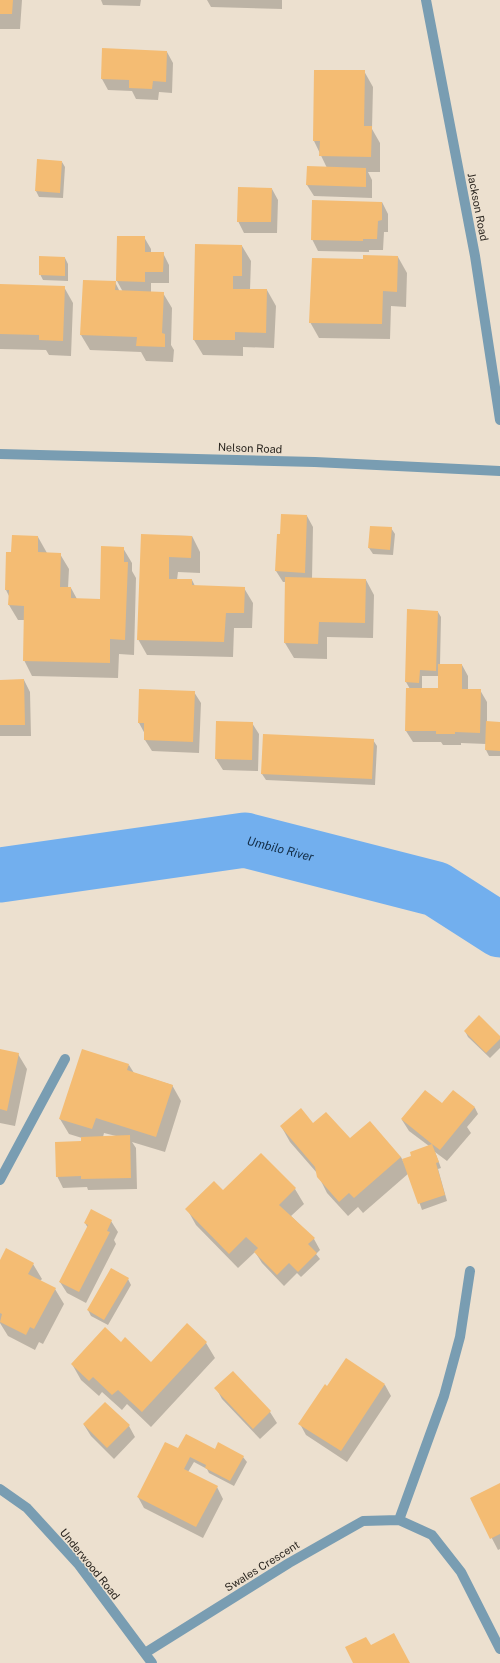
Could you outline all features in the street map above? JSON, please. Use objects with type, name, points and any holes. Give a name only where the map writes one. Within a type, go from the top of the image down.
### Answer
[{"type":"street","name":"Jackson Road","points":[[426,0],[475,256],[500,420]]},
{"type":"street","name":"Nelson Road","points":[[0,454],[315,462],[500,471]]},
{"type":"street","points":[[0,1180],[65,1059]]},
{"type":"street","points":[[399,1520],[444,1396],[460,1336],[470,1271]]},
{"type":"street","name":"Underwood Road","points":[[0,1489],[27,1508],[79,1565],[152,1663]]},
{"type":"street","name":"Swales Crescent","points":[[145,1654],[289,1563],[363,1521],[399,1520],[432,1535],[461,1572],[500,1649]]},
{"type":"building","points":[[0,0],[13,0],[12,14],[0,14]]},
{"type":"building","points":[[102,48],[167,51],[166,82],[153,81],[152,89],[129,88],[129,80],[101,79]]},
{"type":"building","points":[[314,70],[365,70],[364,126],[372,126],[371,157],[319,156],[320,141],[313,141]]},
{"type":"building","points":[[37,159],[62,161],[60,193],[35,191]]},
{"type":"building","points":[[307,166],[366,168],[366,187],[306,185]]},
{"type":"building","points":[[238,187],[272,188],[271,222],[237,222]]},
{"type":"building","points":[[312,200],[382,202],[382,220],[378,221],[377,239],[363,239],[363,241],[311,240]]},
{"type":"building","points":[[117,236],[145,236],[145,252],[164,252],[163,272],[145,272],[145,282],[116,281]]},
{"type":"building","points":[[195,244],[242,245],[242,276],[233,276],[233,289],[267,289],[266,333],[235,332],[235,340],[193,340]]},
{"type":"building","points":[[363,255],[398,256],[397,292],[383,291],[382,324],[309,323],[312,258],[363,259]]},
{"type":"building","points":[[39,256],[65,257],[65,276],[39,275]]},
{"type":"building","points":[[83,280],[116,281],[115,290],[164,292],[162,333],[165,334],[165,347],[136,346],[137,337],[80,335]]},
{"type":"building","points":[[0,284],[65,286],[63,341],[39,340],[39,335],[0,334]]},
{"type":"building","points":[[281,514],[307,515],[305,573],[275,571],[277,534],[280,534]]},
{"type":"building","points":[[370,526],[392,527],[390,550],[368,548]]},
{"type":"building","points":[[141,534],[192,536],[191,558],[169,557],[169,579],[192,579],[192,585],[245,587],[244,613],[226,613],[224,642],[137,640]]},
{"type":"building","points":[[12,535],[38,536],[38,552],[61,553],[60,587],[71,587],[71,598],[100,599],[101,546],[124,547],[124,562],[128,562],[125,640],[110,639],[110,663],[23,661],[24,606],[8,605],[9,590],[5,590],[6,552],[11,552]]},
{"type":"building","points":[[285,577],[366,579],[365,623],[319,622],[318,644],[284,643]]},
{"type":"building","points":[[407,609],[438,611],[436,671],[420,670],[419,683],[405,682]]},
{"type":"building","points":[[438,664],[462,664],[462,689],[481,689],[480,733],[455,732],[455,734],[436,734],[436,731],[405,731],[406,688],[438,688]]},
{"type":"building","points":[[24,679],[25,725],[0,725],[0,680]]},
{"type":"building","points":[[139,689],[195,691],[193,742],[144,740],[144,723],[138,723]]},
{"type":"building","points":[[216,721],[253,722],[252,760],[215,759]]},
{"type":"building","points":[[486,721],[500,722],[500,751],[485,750]]},
{"type":"building","points":[[263,734],[374,739],[372,779],[261,774]]},
{"type":"building","points":[[479,1015],[500,1036],[500,1039],[486,1053],[464,1031]]},
{"type":"building","points":[[0,1049],[19,1053],[7,1111],[0,1109]]},
{"type":"building","points":[[82,1049],[129,1064],[127,1070],[173,1085],[156,1137],[96,1118],[92,1129],[59,1119]]},
{"type":"building","points":[[425,1090],[442,1103],[453,1090],[475,1107],[440,1150],[401,1119]]},
{"type":"building","points":[[301,1108],[313,1123],[326,1112],[350,1138],[370,1121],[401,1157],[354,1198],[349,1193],[339,1202],[317,1177],[315,1167],[280,1126]]},
{"type":"building","points":[[130,1135],[131,1178],[81,1179],[81,1176],[56,1177],[55,1142],[81,1141],[81,1137]]},
{"type":"building","points":[[432,1144],[439,1162],[436,1163],[445,1195],[418,1204],[402,1159],[411,1156],[410,1152]]},
{"type":"building","points":[[261,1153],[296,1188],[279,1205],[315,1238],[308,1244],[317,1253],[298,1272],[289,1263],[277,1275],[254,1252],[258,1248],[246,1237],[229,1254],[185,1209],[214,1181],[223,1190]]},
{"type":"building","points":[[91,1209],[112,1220],[107,1231],[110,1232],[79,1292],[59,1282],[88,1225],[84,1223]]},
{"type":"building","points":[[6,1248],[34,1263],[28,1274],[56,1288],[34,1329],[30,1327],[26,1335],[0,1322],[2,1314],[0,1313],[0,1260]]},
{"type":"building","points":[[111,1268],[129,1278],[104,1320],[87,1310]]},
{"type":"building","points":[[187,1323],[207,1342],[142,1412],[118,1390],[112,1395],[93,1377],[89,1381],[71,1364],[105,1327],[121,1342],[125,1337],[151,1362]]},
{"type":"building","points":[[346,1358],[385,1384],[341,1451],[298,1424],[325,1384],[327,1386]]},
{"type":"building","points":[[233,1371],[271,1411],[253,1429],[214,1388]]},
{"type":"building","points":[[105,1402],[130,1425],[107,1448],[83,1424]]},
{"type":"building","points":[[186,1434],[215,1449],[218,1442],[244,1456],[230,1481],[205,1468],[206,1465],[190,1457],[184,1469],[218,1486],[196,1527],[137,1497],[165,1442],[178,1448]]},
{"type":"building","points":[[500,1483],[500,1534],[490,1539],[470,1498]]},
{"type":"building","points":[[394,1633],[410,1663],[353,1663],[345,1647],[366,1637],[371,1645]]},
{"type":"waterway","name":"Umbilo River","points":[[0,875],[245,840],[436,889],[500,930]]}]
